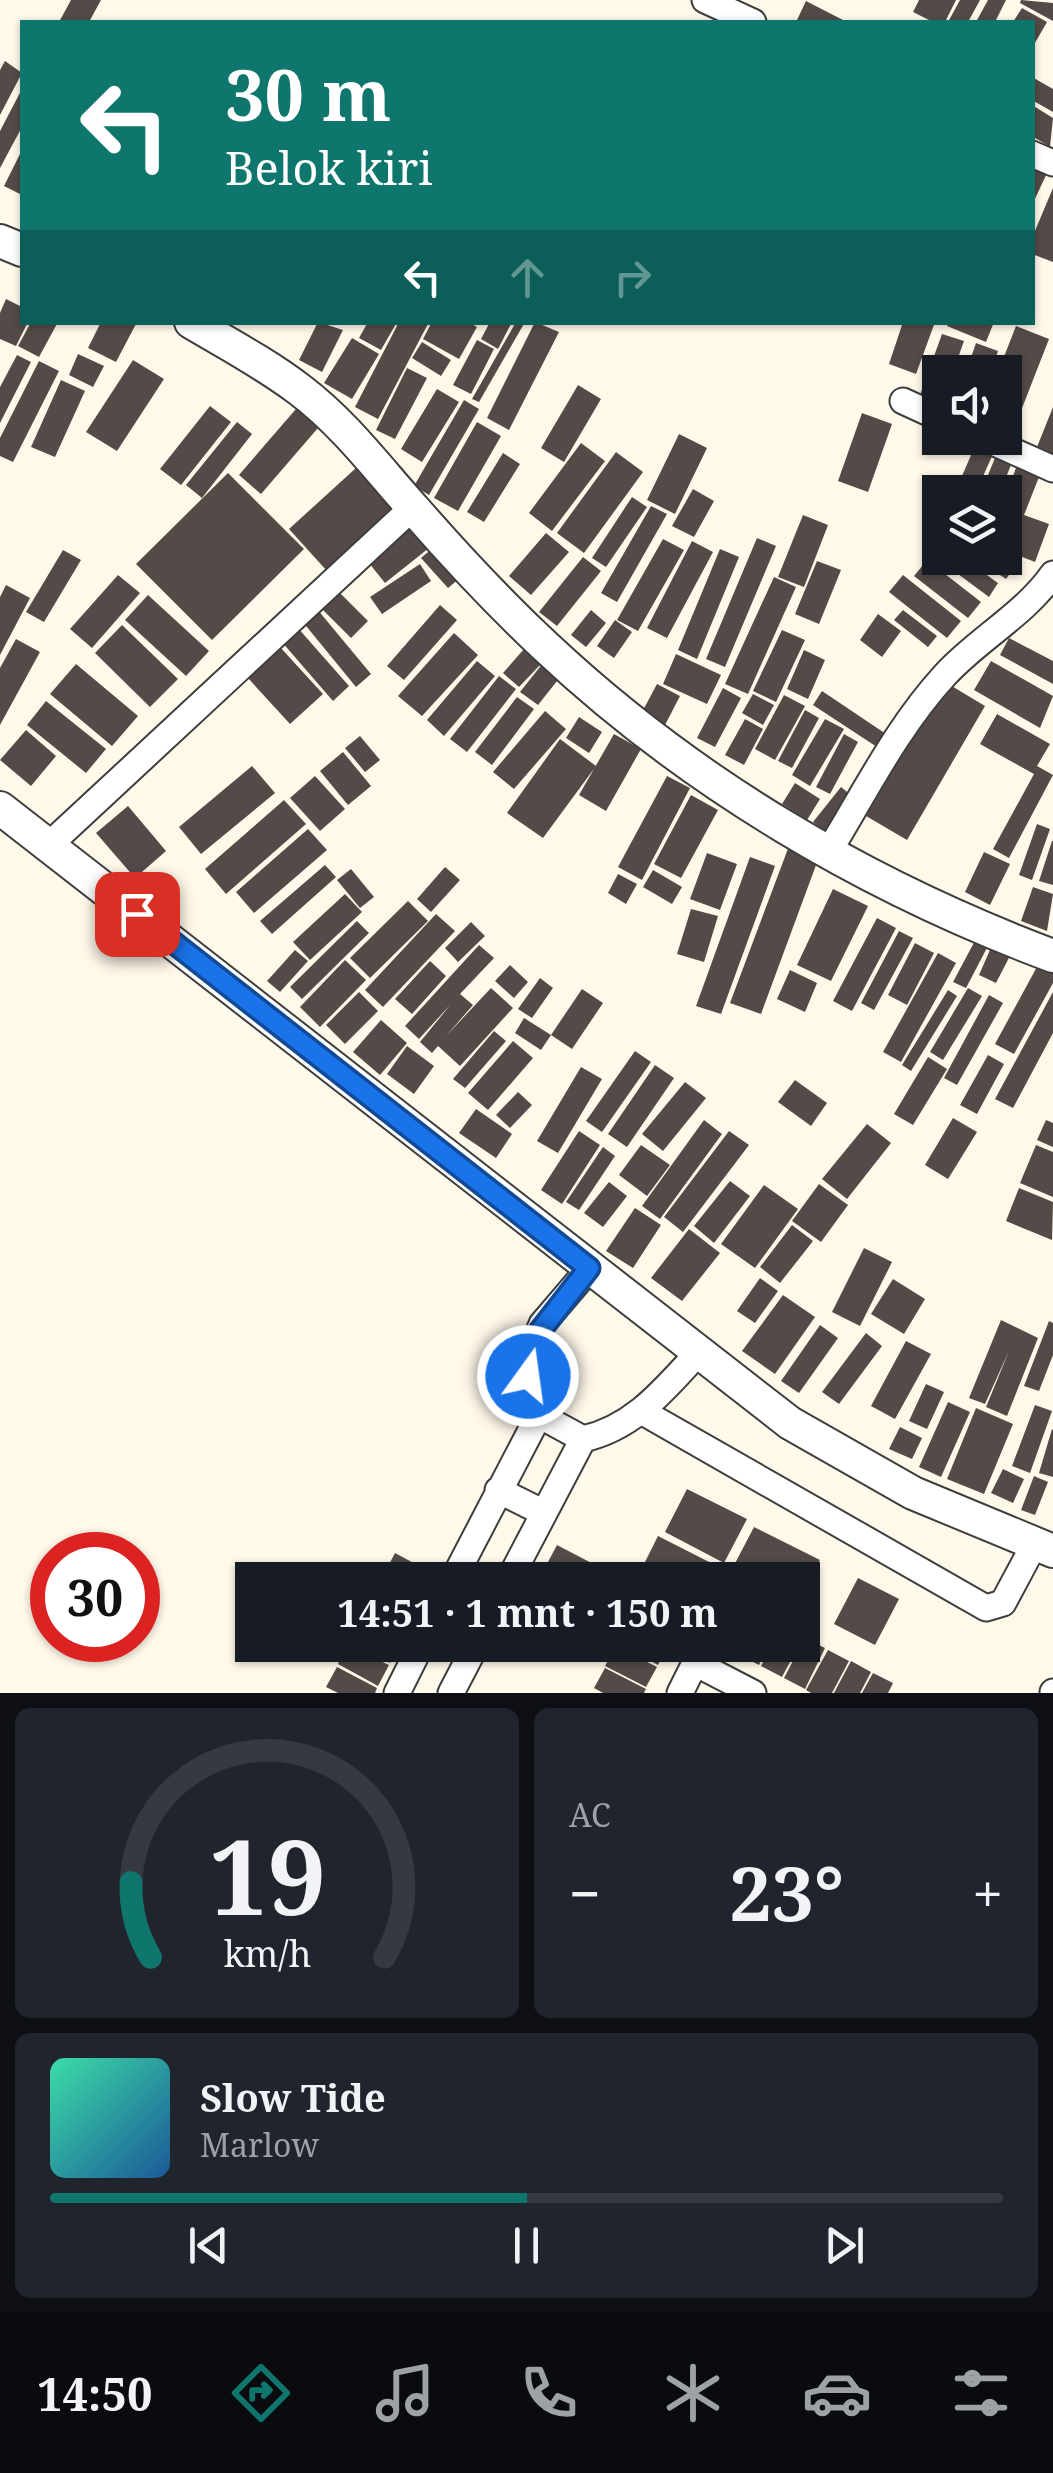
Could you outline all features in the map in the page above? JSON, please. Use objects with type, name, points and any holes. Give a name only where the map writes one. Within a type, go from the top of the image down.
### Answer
[{"type":"street","points":[[705,0],[749,20]]},
{"type":"street","points":[[196,325],[301,390],[342,426],[412,508],[545,646],[639,729],[770,820],[973,922],[1053,956]]},
{"type":"street","points":[[903,401],[922,410]]},
{"type":"street","points":[[1022,455],[1053,469]]},
{"type":"street","points":[[49,845],[412,508]]},
{"type":"street","points":[[828,851],[930,692],[1051,580]]},
{"type":"street","points":[[0,808],[790,1424],[913,1493],[1044,1548],[1003,1603],[986,1608],[641,1412]]},
{"type":"street","points":[[589,1268],[542,1324],[528,1352],[528,1389],[539,1415],[584,1440],[614,1432],[641,1412],[696,1354]]},
{"type":"street","points":[[463,1562],[539,1415]]},
{"type":"street","points":[[518,1562],[584,1440]]},
{"type":"street","points":[[498,1490],[544,1513]]},
{"type":"street","points":[[397,1693],[412,1662]]},
{"type":"street","points":[[451,1693],[467,1662]]},
{"type":"street","points":[[680,1693],[696,1662]]},
{"type":"street","points":[[711,1662],[753,1693]]},
{"type":"building","points":[[71,0],[101,0],[90,20],[60,20]]},
{"type":"building","points":[[919,0],[956,0],[946,20],[929,20],[913,12]]},
{"type":"building","points":[[960,0],[980,0],[969,20],[949,20]]},
{"type":"building","points":[[988,0],[1006,0],[996,20],[977,20]]},
{"type":"building","points":[[806,1],[843,20],[797,20]]},
{"type":"building","points":[[1020,3],[1053,3],[1053,21]]},
{"type":"building","points":[[1022,8],[1047,22],[1035,43],[1035,20],[1014,20]]},
{"type":"building","points":[[5,61],[20,72],[20,77],[0,115],[0,70]]},
{"type":"building","points":[[1035,79],[1053,89],[1053,112],[1035,102]]},
{"type":"building","points":[[20,93],[20,131],[0,168],[0,131]]},
{"type":"building","points":[[1035,107],[1053,118],[1050,147],[1035,138]]},
{"type":"building","points":[[20,154],[20,194],[4,186]]},
{"type":"building","points":[[1035,165],[1048,171],[1035,199]]},
{"type":"building","points":[[1053,188],[1053,262],[1035,255],[1035,231]]},
{"type":"building","points":[[6,299],[20,306],[20,325],[26,325],[16,346],[0,339],[0,313]]},
{"type":"building","points":[[29,325],[56,325],[39,357],[18,346]]},
{"type":"building","points":[[100,325],[135,325],[116,362],[88,348]]},
{"type":"building","points":[[316,325],[343,330],[322,372],[299,360]]},
{"type":"building","points":[[366,325],[395,325],[381,350],[359,338]]},
{"type":"building","points":[[397,325],[427,325],[378,419],[355,407]]},
{"type":"building","points":[[430,325],[477,327],[459,359],[423,339]]},
{"type":"building","points":[[488,325],[510,325],[498,349],[481,339]]},
{"type":"building","points":[[514,325],[523,325],[479,402],[472,399]]},
{"type":"building","points":[[534,325],[559,332],[509,430],[487,418]]},
{"type":"building","points":[[902,325],[934,325],[922,355],[916,374],[889,364]]},
{"type":"building","points":[[948,325],[993,325],[986,342]]},
{"type":"building","points":[[1016,326],[1049,339],[1022,408],[1022,355],[1005,355]]},
{"type":"building","points":[[942,334],[964,341],[959,355],[934,355]]},
{"type":"building","points":[[352,338],[379,354],[352,399],[324,383]]},
{"type":"building","points":[[477,340],[494,349],[471,394],[453,385]]},
{"type":"building","points":[[422,342],[451,360],[441,376],[412,358]]},
{"type":"building","points":[[976,343],[998,351],[997,355],[972,355]]},
{"type":"building","points":[[78,354],[104,366],[93,387],[69,375]]},
{"type":"building","points":[[17,355],[31,362],[0,423],[0,387]]},
{"type":"building","points":[[133,360],[164,379],[117,451],[86,432]]},
{"type":"building","points":[[39,361],[59,371],[13,462],[0,456],[0,438]]},
{"type":"building","points":[[407,368],[427,378],[395,439],[376,430]]},
{"type":"building","points":[[61,380],[85,391],[55,457],[31,447]]},
{"type":"building","points":[[578,385],[601,399],[564,462],[541,448]]},
{"type":"building","points":[[437,389],[459,402],[422,462],[401,449]]},
{"type":"building","points":[[464,400],[479,409],[429,495],[414,486]]},
{"type":"building","points":[[302,402],[324,421],[261,494],[239,475]]},
{"type":"building","points":[[210,406],[231,422],[181,485],[160,469]]},
{"type":"building","points":[[1053,407],[1053,459],[1035,452]]},
{"type":"building","points":[[862,413],[892,424],[868,492],[838,481]]},
{"type":"building","points":[[237,422],[252,434],[202,498],[186,485]]},
{"type":"building","points":[[477,422],[501,436],[458,511],[434,498]]},
{"type":"building","points":[[679,434],[707,448],[675,514],[647,500]]},
{"type":"building","points":[[581,443],[605,461],[552,531],[529,513]]},
{"type":"building","points":[[616,452],[643,472],[584,553],[557,533]]},
{"type":"building","points":[[503,453],[520,464],[484,522],[467,512]]},
{"type":"building","points":[[971,455],[993,455],[984,475],[962,475]]},
{"type":"building","points":[[995,458],[1011,465],[1007,475],[988,475]]},
{"type":"building","points":[[356,468],[395,510],[327,571],[289,529]]},
{"type":"building","points":[[1016,468],[1039,477],[1024,515],[1049,524],[1035,562],[1022,557],[1022,475],[1013,475]]},
{"type":"building","points":[[228,473],[304,549],[212,640],[136,564]]},
{"type":"building","points":[[693,489],[714,501],[694,537],[672,526]]},
{"type":"building","points":[[632,497],[647,507],[606,567],[592,558]]},
{"type":"building","points":[[651,506],[667,514],[617,602],[601,593]]},
{"type":"building","points":[[803,515],[828,525],[804,587],[778,577]]},
{"type":"building","points":[[408,523],[429,548],[385,583],[365,558]]},
{"type":"building","points":[[546,533],[569,552],[531,595],[509,576]]},
{"type":"building","points":[[757,538],[776,546],[725,667],[706,659]]},
{"type":"building","points":[[663,539],[684,550],[638,631],[617,620]]},
{"type":"building","points":[[692,541],[713,552],[667,638],[647,628]]},
{"type":"building","points":[[434,547],[460,578],[448,588],[421,558]]},
{"type":"building","points":[[720,549],[739,557],[697,659],[678,650]]},
{"type":"building","points":[[63,550],[81,560],[44,622],[26,612]]},
{"type":"building","points":[[583,557],[601,571],[557,626],[539,612]]},
{"type":"building","points":[[817,561],[841,570],[819,624],[795,614]]},
{"type":"building","points":[[420,564],[431,581],[382,614],[370,597]]},
{"type":"building","points":[[922,566],[922,575],[946,575],[981,602],[968,618],[914,576]]},
{"type":"building","points":[[118,575],[140,593],[92,648],[70,629]]},
{"type":"building","points":[[903,575],[961,621],[947,638],[889,592]]},
{"type":"building","points":[[959,575],[987,575],[998,583],[989,597]]},
{"type":"building","points":[[774,577],[796,587],[748,694],[725,684]]},
{"type":"building","points":[[6,585],[30,598],[0,655],[0,597]]},
{"type":"building","points":[[337,590],[368,621],[351,638],[320,607]]},
{"type":"building","points":[[148,595],[209,651],[186,676],[125,620]]},
{"type":"building","points":[[440,605],[457,620],[404,680],[387,666]]},
{"type":"building","points":[[317,609],[371,674],[356,687],[302,621]]},
{"type":"building","points":[[591,610],[606,623],[586,647],[571,635]]},
{"type":"building","points":[[903,610],[937,636],[928,647],[894,620]]},
{"type":"building","points":[[878,614],[901,631],[882,657],[860,640]]},
{"type":"building","points":[[615,620],[632,632],[614,658],[597,646]]},
{"type":"building","points":[[122,625],[178,679],[150,707],[95,653]]},
{"type":"building","points":[[297,627],[349,686],[333,701],[281,641]]},
{"type":"building","points":[[782,630],[805,640],[776,702],[753,691]]},
{"type":"building","points":[[454,633],[478,655],[422,716],[398,696]]},
{"type":"building","points":[[1009,638],[1053,661],[1053,684],[1000,655]]},
{"type":"building","points":[[16,639],[40,652],[0,725],[0,668]]},
{"type":"building","points":[[280,647],[323,694],[290,724],[247,677]]},
{"type":"building","points":[[524,649],[541,664],[519,687],[503,673]]},
{"type":"building","points":[[804,650],[825,660],[808,699],[787,689]]},
{"type":"building","points":[[676,654],[721,675],[707,704],[663,684]]},
{"type":"building","points":[[477,661],[495,676],[444,736],[427,720]]},
{"type":"building","points":[[991,661],[1053,696],[1040,728],[974,690]]},
{"type":"building","points":[[543,663],[561,676],[538,705],[520,692]]},
{"type":"building","points":[[76,664],[138,716],[112,746],[50,694]]},
{"type":"building","points":[[499,676],[516,689],[467,752],[450,739]]},
{"type":"building","points":[[945,682],[985,706],[907,840],[866,816]]},
{"type":"building","points":[[657,684],[680,696],[664,727],[641,714]]},
{"type":"building","points":[[723,688],[741,698],[715,747],[697,738]]},
{"type":"building","points":[[822,691],[889,736],[880,749],[813,705]]},
{"type":"building","points":[[753,694],[774,705],[763,725],[742,713]]},
{"type":"building","points":[[784,695],[805,706],[775,760],[755,749]]},
{"type":"building","points":[[517,697],[534,709],[492,765],[475,752]]},
{"type":"building","points":[[46,701],[106,749],[86,773],[27,725]]},
{"type":"building","points":[[805,710],[819,718],[792,768],[778,761]]},
{"type":"building","points":[[545,711],[566,729],[514,789],[493,772]]},
{"type":"building","points":[[997,714],[1050,744],[1037,766],[1053,775],[1009,858],[993,849],[1034,774],[980,744]]},
{"type":"building","points":[[579,717],[602,732],[589,753],[566,738]]},
{"type":"building","points":[[745,719],[763,729],[744,765],[725,755]]},
{"type":"building","points":[[825,719],[844,729],[810,786],[792,775]]},
{"type":"building","points":[[26,730],[56,756],[31,786],[0,760]]},
{"type":"building","points":[[614,734],[641,749],[606,811],[579,795]]},
{"type":"building","points":[[844,734],[858,742],[830,794],[816,787]]},
{"type":"building","points":[[360,736],[380,760],[365,772],[345,748]]},
{"type":"building","points":[[560,739],[596,766],[543,838],[507,813]]},
{"type":"building","points":[[343,752],[371,786],[348,805],[320,771]]},
{"type":"building","points":[[252,766],[275,793],[201,854],[179,827]]},
{"type":"building","points":[[315,776],[345,809],[320,831],[290,798]]},
{"type":"building","points":[[667,776],[690,788],[642,880],[618,867]]},
{"type":"building","points":[[795,783],[820,799],[807,820],[782,804]]},
{"type":"building","points":[[841,787],[852,796],[824,831],[813,822]]},
{"type":"building","points":[[691,795],[718,810],[681,878],[654,864]]},
{"type":"building","points":[[284,800],[306,824],[226,894],[205,869]]},
{"type":"building","points":[[128,806],[166,851],[135,878],[96,833]]},
{"type":"building","points":[[1037,824],[1050,829],[1032,880],[1019,875]]},
{"type":"building","points":[[308,829],[327,850],[254,913],[236,892]]},
{"type":"building","points":[[1053,841],[1053,885],[1039,881]]},
{"type":"building","points":[[789,846],[819,857],[761,1014],[730,1003]]},
{"type":"building","points":[[984,852],[1010,864],[990,905],[965,892]]},
{"type":"building","points":[[707,853],[737,864],[720,910],[690,899]]},
{"type":"building","points":[[750,857],[775,866],[721,1014],[696,1006]]},
{"type":"building","points":[[325,865],[336,877],[272,934],[260,921]]},
{"type":"building","points":[[445,867],[460,880],[431,912],[417,899]]},
{"type":"building","points":[[351,869],[374,897],[360,908],[337,880]]},
{"type":"building","points":[[653,870],[682,887],[672,904],[643,887]]},
{"type":"building","points":[[618,874],[637,884],[626,904],[608,893]]},
{"type":"building","points":[[1033,887],[1053,894],[1047,931],[1021,921]]},
{"type":"building","points":[[833,889],[868,906],[831,981],[797,965]]},
{"type":"building","points":[[345,894],[362,912],[310,960],[293,942]]},
{"type":"building","points":[[408,901],[428,921],[370,978],[350,958]]},
{"type":"building","points":[[691,909],[718,916],[704,962],[677,954]]},
{"type":"building","points":[[436,914],[455,931],[383,1007],[365,990]]},
{"type":"building","points":[[877,918],[896,928],[852,1011],[833,1001]]},
{"type":"building","points":[[357,921],[369,933],[302,999],[290,987]]},
{"type":"building","points":[[471,922],[485,936],[458,962],[445,948]]},
{"type":"building","points":[[899,931],[913,938],[874,1010],[861,1003]]},
{"type":"building","points":[[977,937],[989,944],[966,988],[953,982]]},
{"type":"building","points":[[915,943],[934,953],[907,1005],[888,995]]},
{"type":"building","points":[[993,943],[1012,952],[996,983],[979,975]]},
{"type":"building","points":[[479,945],[494,958],[460,994],[473,1005],[446,1036],[491,988],[513,1008],[460,1066],[438,1046],[432,1053],[420,1042],[451,1004],[419,1039],[405,1026]]},
{"type":"building","points":[[295,950],[308,961],[280,992],[267,981]]},
{"type":"building","points":[[938,953],[956,963],[901,1062],[883,1052]]},
{"type":"building","points":[[345,960],[366,980],[320,1027],[300,1007]]},
{"type":"building","points":[[430,961],[446,976],[412,1014],[395,999]]},
{"type":"building","points":[[510,965],[528,982],[514,998],[495,981]]},
{"type":"building","points":[[1038,965],[1053,973],[1053,983],[1014,1054],[995,1044]]},
{"type":"building","points":[[790,970],[817,983],[805,1012],[777,999]]},
{"type":"building","points":[[540,978],[553,988],[532,1018],[518,1009]]},
{"type":"building","points":[[968,988],[982,996],[943,1060],[930,1052]]},
{"type":"building","points":[[582,989],[603,1003],[572,1049],[551,1035]]},
{"type":"building","points":[[948,990],[957,996],[911,1071],[902,1065]]},
{"type":"building","points":[[359,992],[378,1011],[345,1044],[326,1025]]},
{"type":"building","points":[[1053,992],[1053,1033],[1013,1108],[995,1099]]},
{"type":"building","points":[[989,995],[1003,1003],[957,1085],[944,1078]]},
{"type":"building","points":[[524,1018],[551,1035],[541,1050],[515,1033]]},
{"type":"building","points":[[381,1020],[407,1043],[380,1075],[353,1052]]},
{"type":"building","points":[[494,1031],[506,1041],[465,1088],[453,1079]]},
{"type":"building","points":[[513,1041],[533,1058],[488,1110],[468,1093]]},
{"type":"building","points":[[407,1046],[434,1066],[414,1094],[387,1074]]},
{"type":"building","points":[[635,1051],[651,1062],[602,1132],[586,1121]]},
{"type":"building","points":[[988,1055],[1004,1064],[977,1114],[960,1105]]},
{"type":"building","points":[[928,1057],[947,1069],[913,1125],[894,1114]]},
{"type":"building","points":[[655,1065],[674,1078],[627,1147],[608,1134]]},
{"type":"building","points":[[581,1067],[602,1079],[558,1153],[537,1141]]},
{"type":"building","points":[[795,1080],[827,1103],[811,1126],[778,1102]]},
{"type":"building","points":[[685,1082],[706,1098],[663,1151],[642,1134]]},
{"type":"building","points":[[518,1092],[532,1105],[510,1128],[496,1115]]},
{"type":"building","points":[[476,1109],[512,1134],[496,1158],[459,1133]]},
{"type":"building","points":[[953,1118],[977,1132],[948,1179],[925,1165]]},
{"type":"building","points":[[704,1120],[722,1134],[660,1219],[642,1206]]},
{"type":"building","points":[[1046,1120],[1053,1123],[1053,1147],[1037,1140]]},
{"type":"building","points":[[867,1124],[891,1143],[847,1199],[822,1179]]},
{"type":"building","points":[[579,1131],[600,1145],[562,1204],[541,1190]]},
{"type":"building","points":[[729,1131],[749,1145],[683,1232],[664,1217]]},
{"type":"building","points":[[641,1145],[670,1165],[647,1196],[619,1175]]},
{"type":"building","points":[[1036,1145],[1053,1152],[1053,1197],[1020,1183]]},
{"type":"building","points":[[603,1147],[615,1156],[579,1210],[566,1202]]},
{"type":"building","points":[[730,1181],[750,1196],[714,1243],[694,1226]]},
{"type":"building","points":[[609,1182],[627,1196],[603,1227],[584,1213]]},
{"type":"building","points":[[819,1184],[848,1205],[821,1242],[792,1221]]},
{"type":"building","points":[[764,1185],[798,1209],[755,1268],[721,1244]]},
{"type":"building","points":[[1019,1188],[1053,1202],[1052,1240],[1006,1221]]},
{"type":"building","points":[[635,1208],[661,1225],[633,1268],[606,1251]]},
{"type":"building","points":[[792,1225],[813,1241],[780,1283],[760,1267]]},
{"type":"building","points":[[689,1229],[720,1253],[682,1301],[651,1278]]},
{"type":"building","points":[[864,1248],[892,1262],[860,1326],[832,1312]]},
{"type":"building","points":[[760,1278],[778,1291],[755,1323],[737,1311]]},
{"type":"building","points":[[893,1279],[925,1299],[904,1334],[871,1314]]},
{"type":"building","points":[[783,1295],[815,1317],[775,1374],[742,1351]]},
{"type":"building","points":[[1001,1320],[1038,1338],[1007,1416],[986,1407],[1009,1351],[985,1404],[969,1398]]},
{"type":"building","points":[[1049,1321],[1053,1323],[1053,1355],[1039,1391],[1024,1386]]},
{"type":"building","points":[[820,1325],[838,1338],[799,1393],[781,1381]]},
{"type":"building","points":[[866,1333],[882,1346],[839,1404],[822,1392]]},
{"type":"building","points":[[906,1341],[931,1354],[895,1419],[871,1406]]},
{"type":"building","points":[[926,1384],[944,1392],[927,1429],[909,1421]]},
{"type":"building","points":[[948,1402],[970,1412],[941,1477],[919,1467]]},
{"type":"building","points":[[1035,1405],[1052,1411],[1030,1473],[1012,1466]]},
{"type":"building","points":[[976,1408],[1013,1424],[984,1494],[947,1479]]},
{"type":"building","points":[[900,1427],[922,1438],[912,1459],[889,1449]]},
{"type":"building","points":[[1053,1430],[1053,1477],[1039,1473]]},
{"type":"building","points":[[1003,1469],[1024,1479],[1013,1503],[991,1493]]},
{"type":"building","points":[[1034,1476],[1048,1482],[1035,1515],[1021,1510]]},
{"type":"building","points":[[687,1489],[747,1519],[725,1562],[665,1532]]},
{"type":"building","points":[[754,1527],[820,1560],[819,1562],[736,1562]]},
{"type":"building","points":[[658,1536],[709,1562],[645,1562]]},
{"type":"building","points":[[557,1545],[590,1562],[548,1562]]},
{"type":"building","points":[[395,1553],[412,1562],[390,1562]]},
{"type":"building","points":[[858,1578],[899,1599],[875,1645],[834,1624]]},
{"type":"building","points":[[828,1650],[849,1661],[832,1693],[811,1693],[806,1690]]},
{"type":"building","points":[[851,1661],[871,1672],[860,1693],[834,1693]]},
{"type":"building","points":[[383,1662],[389,1665],[378,1686],[338,1664]]},
{"type":"building","points":[[607,1662],[647,1662],[657,1667],[646,1687],[605,1666]]},
{"type":"building","points":[[763,1662],[790,1662],[782,1677],[761,1666]]},
{"type":"building","points":[[792,1662],[818,1662],[805,1689],[784,1678]]},
{"type":"building","points":[[337,1667],[377,1688],[375,1693],[338,1693],[326,1687]]},
{"type":"building","points":[[605,1668],[646,1689],[644,1693],[603,1693],[594,1688]]},
{"type":"building","points":[[873,1673],[893,1683],[888,1693],[862,1693]]},
{"type":"route","points":[[137,914],[589,1268],[542,1324],[528,1352],[528,1376]]}]
